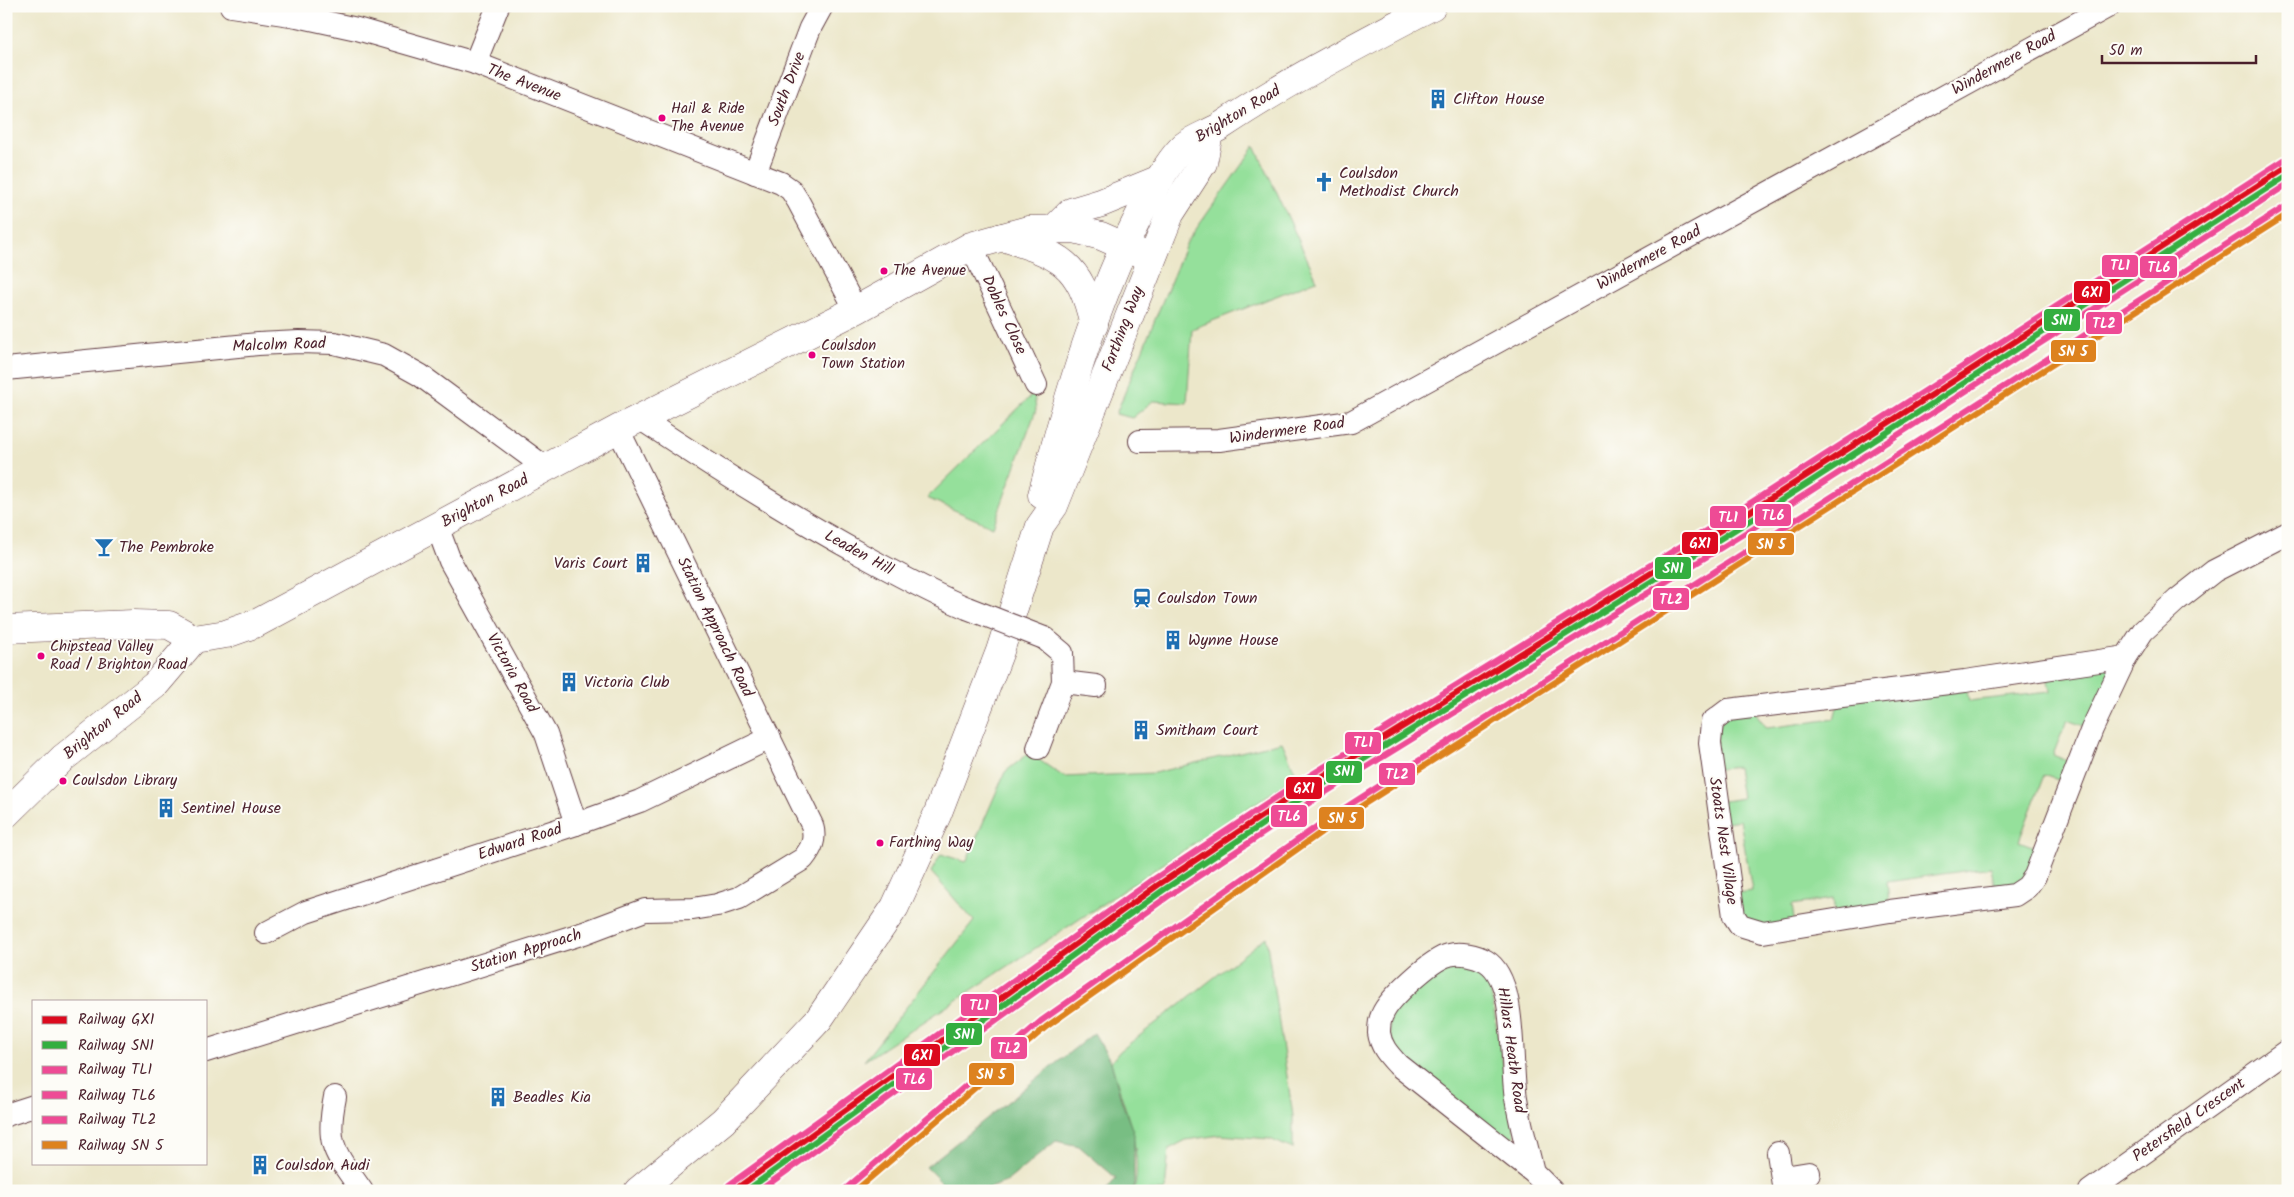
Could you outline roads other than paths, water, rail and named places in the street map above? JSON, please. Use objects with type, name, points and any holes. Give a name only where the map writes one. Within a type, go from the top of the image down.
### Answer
[{"type":"main road","name":"Brighton Road","points":[[1055,228],[1072,212],[1101,204],[1160,179],[1185,146],[1302,75],[1432,6]]},
{"type":"main road","name":"Farthing Way","points":[[638,1191],[723,1121],[819,1019],[895,907],[937,815],[1000,651],[1040,526],[1054,506],[1170,214],[1203,163],[1209,133]]},
{"type":"main road","name":"Farthing Way","points":[[1040,526],[1040,502],[1057,437],[1094,325],[1125,246],[1160,179]]},
{"type":"main road","name":"Brighton Road","points":[[6,814],[63,758],[155,685],[194,638],[226,634],[257,623],[630,424],[856,310],[972,246],[1028,230],[1074,229],[1125,246],[1151,258]]},
{"type":"main road","points":[[1002,237],[1056,256],[1066,263],[1079,279],[1094,325]]},
{"type":"main road","points":[[6,629],[123,624],[169,625],[194,638]]},
{"type":"street","name":"The Avenue","points":[[231,6],[297,16],[356,29],[475,63],[781,183],[791,190],[856,310]]},
{"type":"street","points":[[475,63],[498,6]]},
{"type":"street","name":"South Drive","points":[[754,173],[810,28],[822,6]]},
{"type":"street","name":"Windermere Road","points":[[1140,441],[1168,431],[1219,440],[1351,422],[2109,6]]},
{"type":"street","name":"Dobles Close","points":[[972,246],[1036,384]]},
{"type":"street","name":"Malcolm Road","points":[[6,369],[258,344],[299,342],[344,344],[384,355],[420,375],[546,468]]},
{"type":"street","name":"Leaden Hill","points":[[630,424],[717,470],[795,518],[910,581],[967,608],[1044,638],[1062,653],[1062,682],[1038,748]]},
{"type":"street","name":"Station Approach Road","points":[[630,424],[770,738],[812,825]]},
{"type":"street","name":"Victoria Road","points":[[437,526],[450,561],[546,734],[576,824]]},
{"type":"street","name":"Stoats Nest Village","points":[[2126,657],[1965,681],[1728,710],[1712,722],[1710,743],[1734,916],[1740,926],[1762,932],[1890,911],[2015,895],[2027,887],[2035,876],[2077,764],[2126,657],[2143,631],[2177,600],[2214,571],[2288,533]]},
{"type":"street","points":[[1062,682],[1096,686]]},
{"type":"street","name":"Edward Road","points":[[266,933],[306,912],[576,824],[640,801],[770,738]]},
{"type":"street","name":"Station Approach","points":[[208,1050],[584,933],[645,910],[693,909],[717,905],[739,898],[803,859],[813,843],[815,834],[812,825]]},
{"type":"street","name":"Hillars Heath Road","points":[[1533,1172],[1516,1098],[1506,992],[1499,975],[1487,961],[1470,955],[1448,955],[1431,965],[1391,1000],[1382,1015],[1379,1032],[1384,1050],[1398,1065],[1533,1172],[1552,1191]]},
{"type":"street","name":"Petersfield Crescent","points":[[2090,1191],[2288,1050]]},
{"type":"street","points":[[335,1097],[330,1134],[337,1154],[362,1191]]},
{"type":"street","points":[[6,1115],[32,1107]]},
{"type":"street","points":[[1778,1153],[1784,1184],[1809,1174]]},
{"type":"rail line","name":"TL1","points":[[729,1185],[1154,879],[1306,778],[1741,509],[2284,160]]},
{"type":"rail line","name":"GX1","points":[[733,1191],[1158,885],[1310,784],[1745,515],[2288,166]]},
{"type":"rail line","name":"SN1","points":[[746,1191],[1162,891],[1314,790],[1749,521],[2288,175]]},
{"type":"rail line","name":"TL6","points":[[759,1191],[1167,897],[1318,797],[1753,528],[2288,184]]},
{"type":"rail line","name":"TL2","points":[[843,1191],[1041,1021],[1326,820],[2288,205]]},
{"type":"place","name":"Clifton House","points":[[1438,99]]},
{"type":"place","name":"Hail & Ride The Avenue","points":[[662,118]]},
{"type":"place","name":"Coulsdon Methodist Church","points":[[1324,182]]},
{"type":"place","name":"The Avenue","points":[[884,271]]},
{"type":"place","name":"Coulsdon Town Station","points":[[812,355]]},
{"type":"place","name":"The Pembroke","points":[[104,547]]},
{"type":"place","name":"Varis Court","points":[[643,563]]},
{"type":"place","name":"Coulsdon Town","points":[[1142,598]]},
{"type":"place","name":"Wynne House","points":[[1173,640]]},
{"type":"place","name":"Chipstead Valley Road / Brighton Road","points":[[41,656]]},
{"type":"place","name":"Victoria Club","points":[[569,682]]},
{"type":"place","name":"Smitham Court","points":[[1141,730]]},
{"type":"place","name":"Coulsdon Library","points":[[63,781]]},
{"type":"place","name":"Sentinel House","points":[[166,808]]},
{"type":"place","name":"Farthing Way","points":[[880,843]]},
{"type":"place","name":"Beadles Kia","points":[[498,1097]]},
{"type":"place","name":"Coulsdon Audi","points":[[260,1165]]}]
